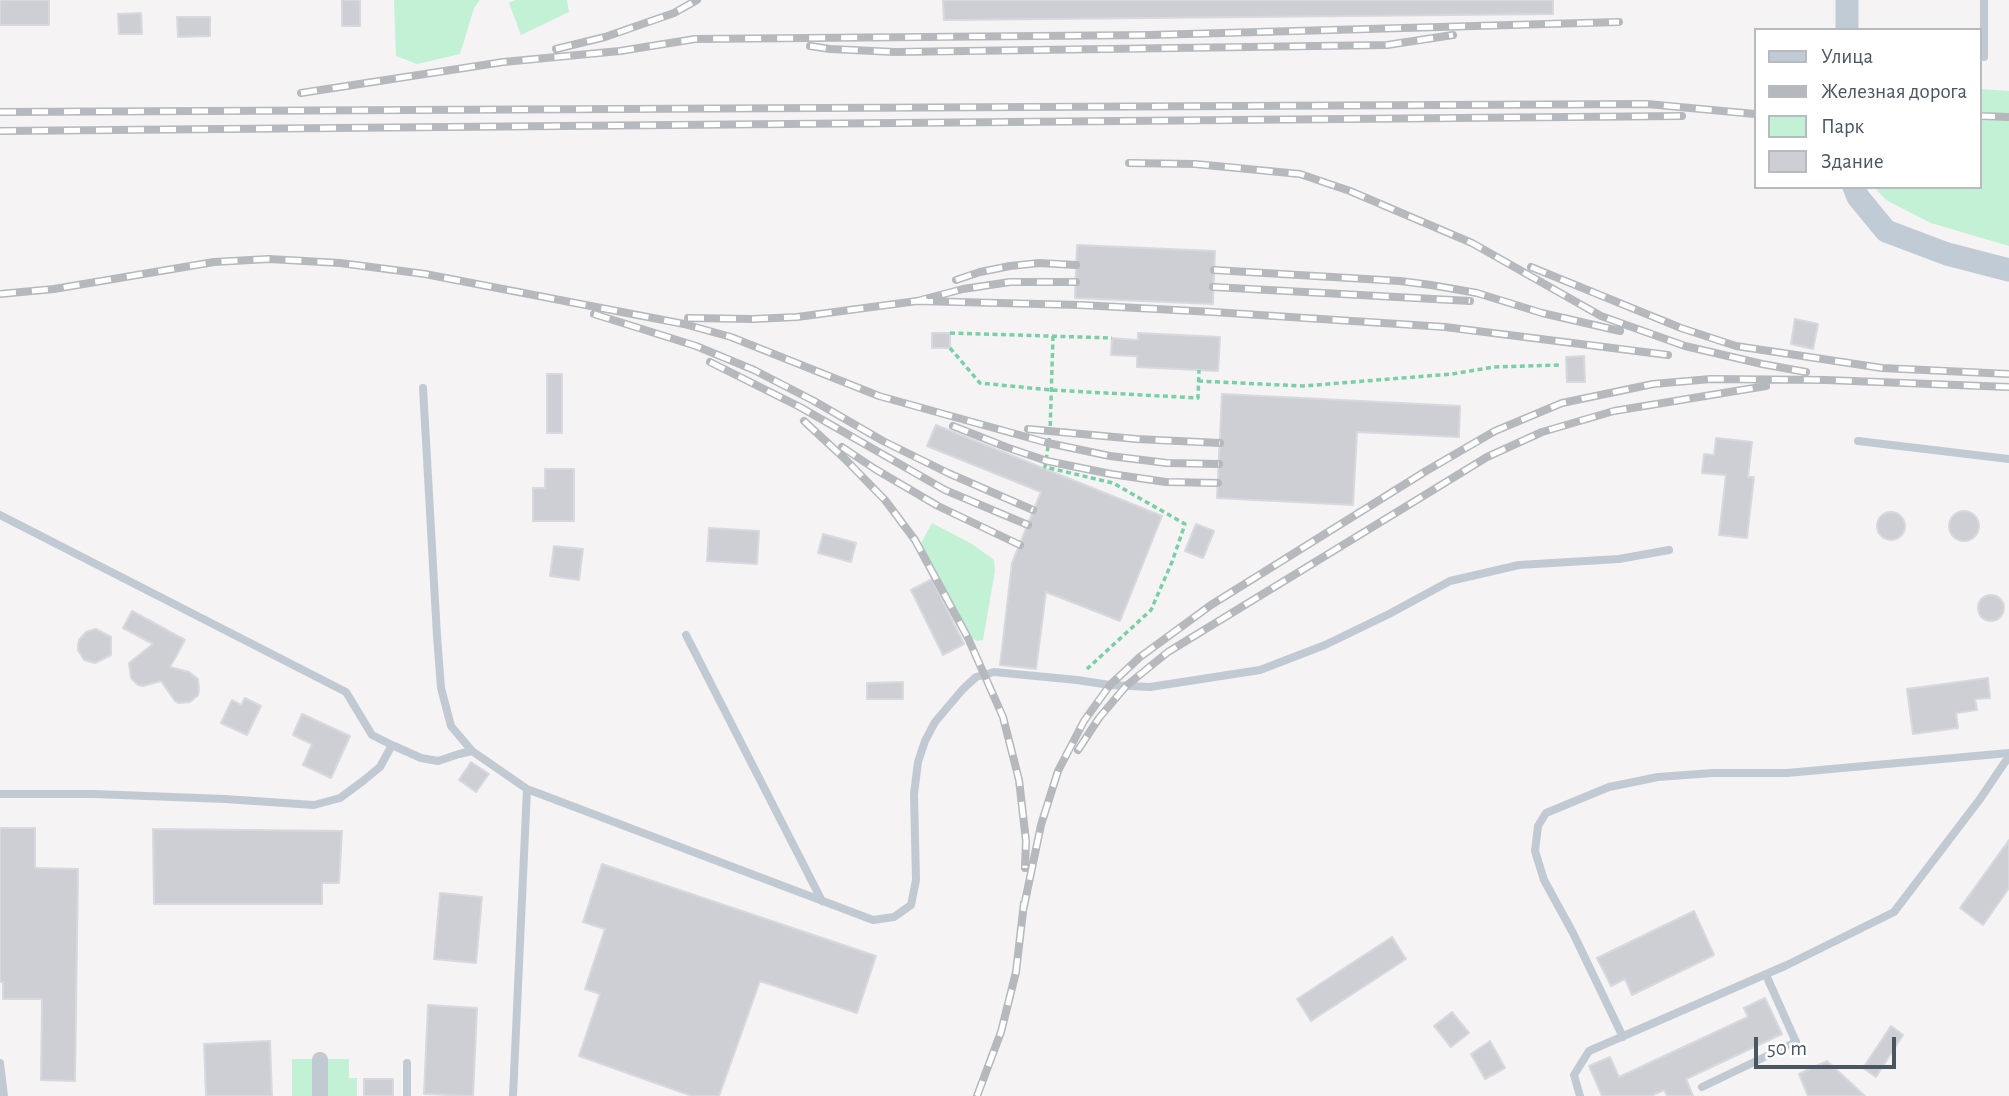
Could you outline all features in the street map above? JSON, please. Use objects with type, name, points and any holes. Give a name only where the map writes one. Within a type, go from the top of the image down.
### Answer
[{"type":"main road","points":[[1847,0],[1847,28]]},
{"type":"main road","points":[[1855,189],[1858,197],[1886,231],[1947,254],[2009,270]]},
{"type":"street","points":[[320,1060],[320,1096]]},
{"type":"lane","points":[[1984,0],[1984,57]]},
{"type":"lane","points":[[423,388],[441,688],[451,726],[472,751],[527,789],[873,920],[894,917],[911,905],[916,880],[914,794],[918,762],[935,722],[970,682],[985,674],[994,672],[1150,687],[1260,670],[1325,645],[1450,581],[1519,565],[1619,559],[1669,550]]},
{"type":"lane","points":[[1858,441],[2009,459]]},
{"type":"lane","points":[[0,515],[346,692],[372,736],[421,758],[438,761],[472,751]]},
{"type":"lane","points":[[686,635],[822,901]]},
{"type":"lane","points":[[0,794],[94,794],[314,805],[340,798],[363,781],[380,767],[392,745]]},
{"type":"lane","points":[[1623,1037],[1544,880],[1535,851],[1538,827],[1546,813],[1609,787],[1658,777],[1713,772],[1787,773],[2009,753]]},
{"type":"lane","points":[[1580,1096],[1574,1075],[1589,1051],[1766,975],[1894,912],[2009,759]]},
{"type":"lane","points":[[513,1096],[527,789]]},
{"type":"lane","points":[[1702,1087],[1797,1042],[1766,975]]},
{"type":"lane","points":[[0,1063],[4,1096]]},
{"type":"lane","points":[[407,1063],[407,1096]]},
{"type":"path","points":[[950,333],[1112,338]]},
{"type":"path","points":[[1053,336],[1050,433],[1045,467],[1113,483],[1185,524],[1151,610],[1077,680]]},
{"type":"path","points":[[950,348],[980,383],[1051,390],[1198,398],[1199,370]]},
{"type":"path","points":[[1198,381],[1303,386],[1494,367],[1559,365]]},
{"type":"green space","points":[[394,0],[480,0],[474,8],[460,54],[417,64],[396,56]]},
{"type":"green space","points":[[515,0],[567,0],[569,12],[521,35],[509,3]]},
{"type":"green space","points":[[1981,89],[2009,91],[2009,246],[1931,223],[1886,200],[1876,189],[1981,189]]},
{"type":"green space","points":[[932,523],[972,544],[994,560],[995,571],[983,640],[972,638],[920,545]]},
{"type":"green space","points":[[292,1059],[349,1059],[349,1078],[357,1078],[357,1096],[292,1096]]},
{"type":"building","points":[[0,0],[49,0],[49,25],[0,25]]},
{"type":"building","points":[[342,0],[360,0],[360,26],[342,26]]},
{"type":"building","points":[[943,0],[1553,0],[1553,14],[944,20]]},
{"type":"building","points":[[141,13],[142,34],[119,34],[118,14]]},
{"type":"building","points":[[177,17],[210,17],[210,36],[178,37]]},
{"type":"building","points":[[1077,245],[1215,251],[1213,304],[1075,298]]},
{"type":"building","points":[[1795,319],[1818,324],[1813,349],[1791,344]]},
{"type":"building","points":[[932,333],[950,333],[950,348],[932,348]]},
{"type":"building","points":[[1138,333],[1220,337],[1218,371],[1137,367],[1137,356],[1111,355],[1112,338],[1138,340]]},
{"type":"building","points":[[1584,356],[1585,382],[1567,382],[1566,357]]},
{"type":"building","points":[[547,374],[562,374],[562,433],[547,433]]},
{"type":"building","points":[[1222,394],[1460,406],[1459,437],[1357,432],[1353,505],[1217,498]]},
{"type":"building","points":[[936,425],[1162,516],[1120,621],[1046,592],[1036,669],[1000,665],[1012,563],[1041,492],[927,446]]},
{"type":"building","points":[[1716,438],[1752,442],[1748,477],[1754,477],[1747,538],[1719,535],[1726,475],[1702,473],[1704,454],[1714,455]]},
{"type":"building","points":[[545,469],[574,469],[574,521],[533,521],[533,488],[545,488]]},
{"type":"building","points":[[1964,511],[1975,515],[1979,526],[1975,537],[1964,541],[1953,537],[1949,526],[1953,515]]},
{"type":"building","points":[[1891,512],[1901,516],[1905,526],[1901,536],[1891,540],[1881,536],[1877,526],[1881,516]]},
{"type":"building","points":[[1196,524],[1214,531],[1203,558],[1185,551]]},
{"type":"building","points":[[709,528],[759,531],[757,564],[707,561]]},
{"type":"building","points":[[823,534],[856,543],[851,562],[818,553]]},
{"type":"building","points":[[554,546],[583,549],[579,580],[550,576]]},
{"type":"building","points":[[932,579],[964,644],[943,655],[911,590]]},
{"type":"building","points":[[1991,595],[2000,599],[2004,608],[2000,617],[1991,621],[1982,617],[1978,608],[1982,599]]},
{"type":"building","points":[[132,611],[185,640],[170,667],[189,672],[198,679],[198,695],[190,702],[175,701],[161,681],[143,686],[131,678],[129,663],[153,644],[123,628]]},
{"type":"building","points":[[96,629],[111,637],[111,655],[95,663],[84,660],[78,645],[86,632]]},
{"type":"building","points":[[1988,678],[1990,698],[1975,699],[1977,710],[1956,713],[1958,728],[1913,734],[1907,689]]},
{"type":"building","points":[[903,682],[903,699],[867,699],[867,683]]},
{"type":"building","points":[[245,698],[261,706],[247,735],[221,723],[232,700],[241,705]]},
{"type":"building","points":[[302,714],[350,736],[331,778],[303,765],[312,744],[293,735]]},
{"type":"building","points":[[471,762],[489,774],[476,792],[459,780]]},
{"type":"building","points":[[0,828],[35,828],[35,868],[78,869],[75,1081],[41,1080],[42,999],[3,999],[3,982],[0,982]]},
{"type":"building","points":[[153,829],[342,831],[339,883],[322,883],[322,904],[154,904]]},
{"type":"building","points":[[2009,840],[2009,888],[1983,925],[1960,908]]},
{"type":"building","points":[[602,864],[876,956],[857,1013],[760,981],[719,1096],[692,1096],[579,1056],[600,994],[585,989],[605,929],[583,922]]},
{"type":"building","points":[[440,893],[482,897],[476,963],[434,959]]},
{"type":"building","points":[[1694,911],[1714,955],[1632,995],[1625,979],[1611,986],[1597,958]]},
{"type":"building","points":[[1392,937],[1406,959],[1311,1021],[1297,999]]},
{"type":"building","points":[[1765,998],[1782,1034],[1686,1079],[1693,1096],[1667,1096],[1664,1090],[1651,1096],[1602,1096],[1589,1066],[1610,1057],[1619,1077],[1748,1017],[1744,1008]]},
{"type":"building","points":[[428,1005],[477,1008],[473,1096],[424,1094]]},
{"type":"building","points":[[1452,1012],[1469,1033],[1451,1047],[1434,1026]]},
{"type":"building","points":[[1891,1026],[1903,1035],[1876,1077],[1863,1068]]},
{"type":"building","points":[[270,1041],[272,1096],[206,1096],[204,1044]]},
{"type":"building","points":[[1490,1041],[1505,1068],[1485,1079],[1471,1054]]},
{"type":"building","points":[[1827,1061],[1865,1096],[1808,1096],[1799,1074]]},
{"type":"building","points":[[364,1079],[393,1079],[393,1096],[364,1096]]},
{"type":"railway","points":[[556,49],[605,37],[674,13],[697,0]]},
{"type":"railway","points":[[301,93],[503,62],[620,51],[695,39],[1151,35],[1619,22]]},
{"type":"railway","points":[[810,46],[895,52],[1387,45],[1453,35]]},
{"type":"railway","points":[[0,112],[1647,104],[1754,114]]},
{"type":"railway","points":[[0,131],[1682,116]]},
{"type":"railway","points":[[1981,116],[2009,117]]},
{"type":"railway","points":[[1129,163],[1195,164],[1300,174],[1350,191],[1472,243],[1601,316],[1685,346],[1806,372]]},
{"type":"railway","points":[[0,294],[54,289],[214,262],[269,259],[340,263],[425,274],[684,324],[731,337],[879,396],[1048,443],[1110,456],[1167,463],[1219,464]]},
{"type":"railway","points":[[956,280],[1010,266],[1039,263],[1076,265]]},
{"type":"railway","points":[[1531,267],[1681,328],[1736,346],[1882,368],[2009,374]]},
{"type":"railway","points":[[1214,270],[1431,285],[1477,293],[1542,313],[1620,331]]},
{"type":"railway","points":[[688,318],[797,317],[917,301],[963,289],[1010,282],[1076,282]]},
{"type":"railway","points":[[1213,287],[1470,301]]},
{"type":"railway","points":[[917,301],[1080,305],[1445,327],[1668,355]]},
{"type":"railway","points":[[594,314],[696,346],[754,370],[883,441],[1033,510]]},
{"type":"railway","points":[[710,362],[800,407],[945,490],[1028,525]]},
{"type":"railway","points":[[1023,911],[1041,825],[1058,771],[1084,721],[1110,685],[1140,657],[1211,605],[1495,431],[1562,403],[1653,384],[1711,379],[2009,387]]},
{"type":"railway","points":[[1078,750],[1099,718],[1126,686],[1168,652],[1487,457],[1542,432],[1614,411],[1766,386]]},
{"type":"railway","points":[[804,421],[885,500],[915,540],[968,638],[1003,717],[1019,780],[1026,841],[1025,868]]},
{"type":"railway","points":[[953,426],[1047,461],[1166,482],[1218,483]]},
{"type":"railway","points":[[1028,429],[1136,439],[1220,443]]},
{"type":"railway","points":[[842,447],[938,506],[1020,545]]},
{"type":"railway","points":[[977,1096],[1001,1032],[1016,972],[1024,903]]}]
